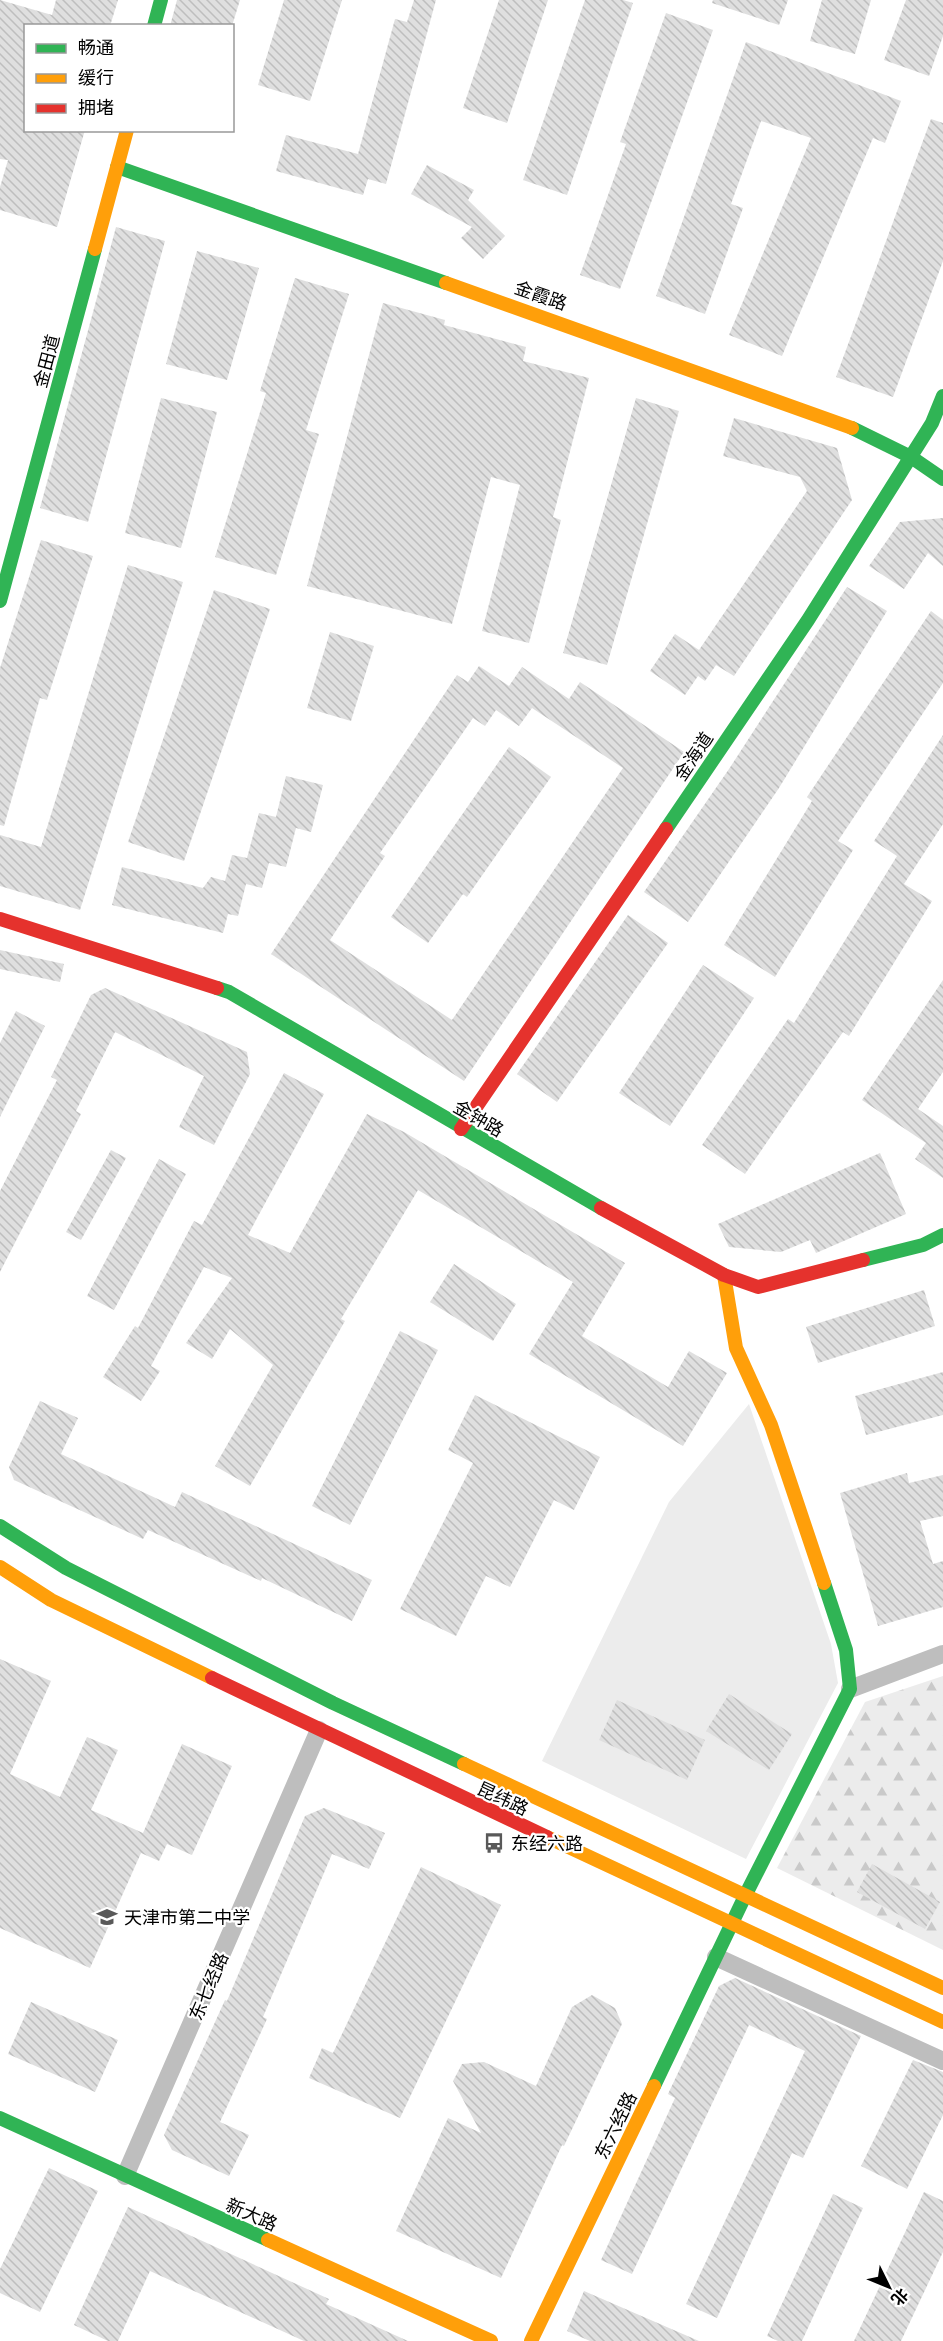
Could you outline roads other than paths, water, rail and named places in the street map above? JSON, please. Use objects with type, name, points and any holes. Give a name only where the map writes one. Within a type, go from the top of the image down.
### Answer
[{"type":"street","points":[[155,24],[161,0]]},
{"type":"street","name":"金田道","points":[[0,601],[126,132]]},
{"type":"street","name":"金霞路","points":[[117,167],[835,420],[911,457],[943,479]]},
{"type":"street","name":"金海道","points":[[461,1129],[808,620],[932,423],[943,396]]},
{"type":"street","name":"金钟路","points":[[0,919],[229,992],[461,1129],[724,1275],[758,1287],[923,1245],[943,1235]]},
{"type":"street","points":[[724,1275],[736,1348],[771,1425],[843,1639],[850,1689],[943,1654]]},
{"type":"street","points":[[0,1526],[66,1568]]},
{"type":"street","points":[[0,1543],[66,1568]]},
{"type":"street","points":[[0,1567],[51,1600]]},
{"type":"street","name":"昆纬路","points":[[66,1568],[333,1703],[943,1988]]},
{"type":"street","points":[[0,1585],[51,1600]]},
{"type":"street","name":"昆纬路","points":[[51,1600],[319,1730],[943,2022]]},
{"type":"street","name":"东六经路","points":[[531,2341],[745,1896],[850,1689]]},
{"type":"street","name":"东七经路","points":[[125,2176],[319,1730]]},
{"type":"street","points":[[716,1958],[943,2061]]},
{"type":"street","name":"新大路","points":[[0,2118],[491,2341]]},
{"type":"place","name":"东经六路","points":[[494,1843]]},
{"type":"place","name":"天津市第二中学","points":[[107,1917]]}]
